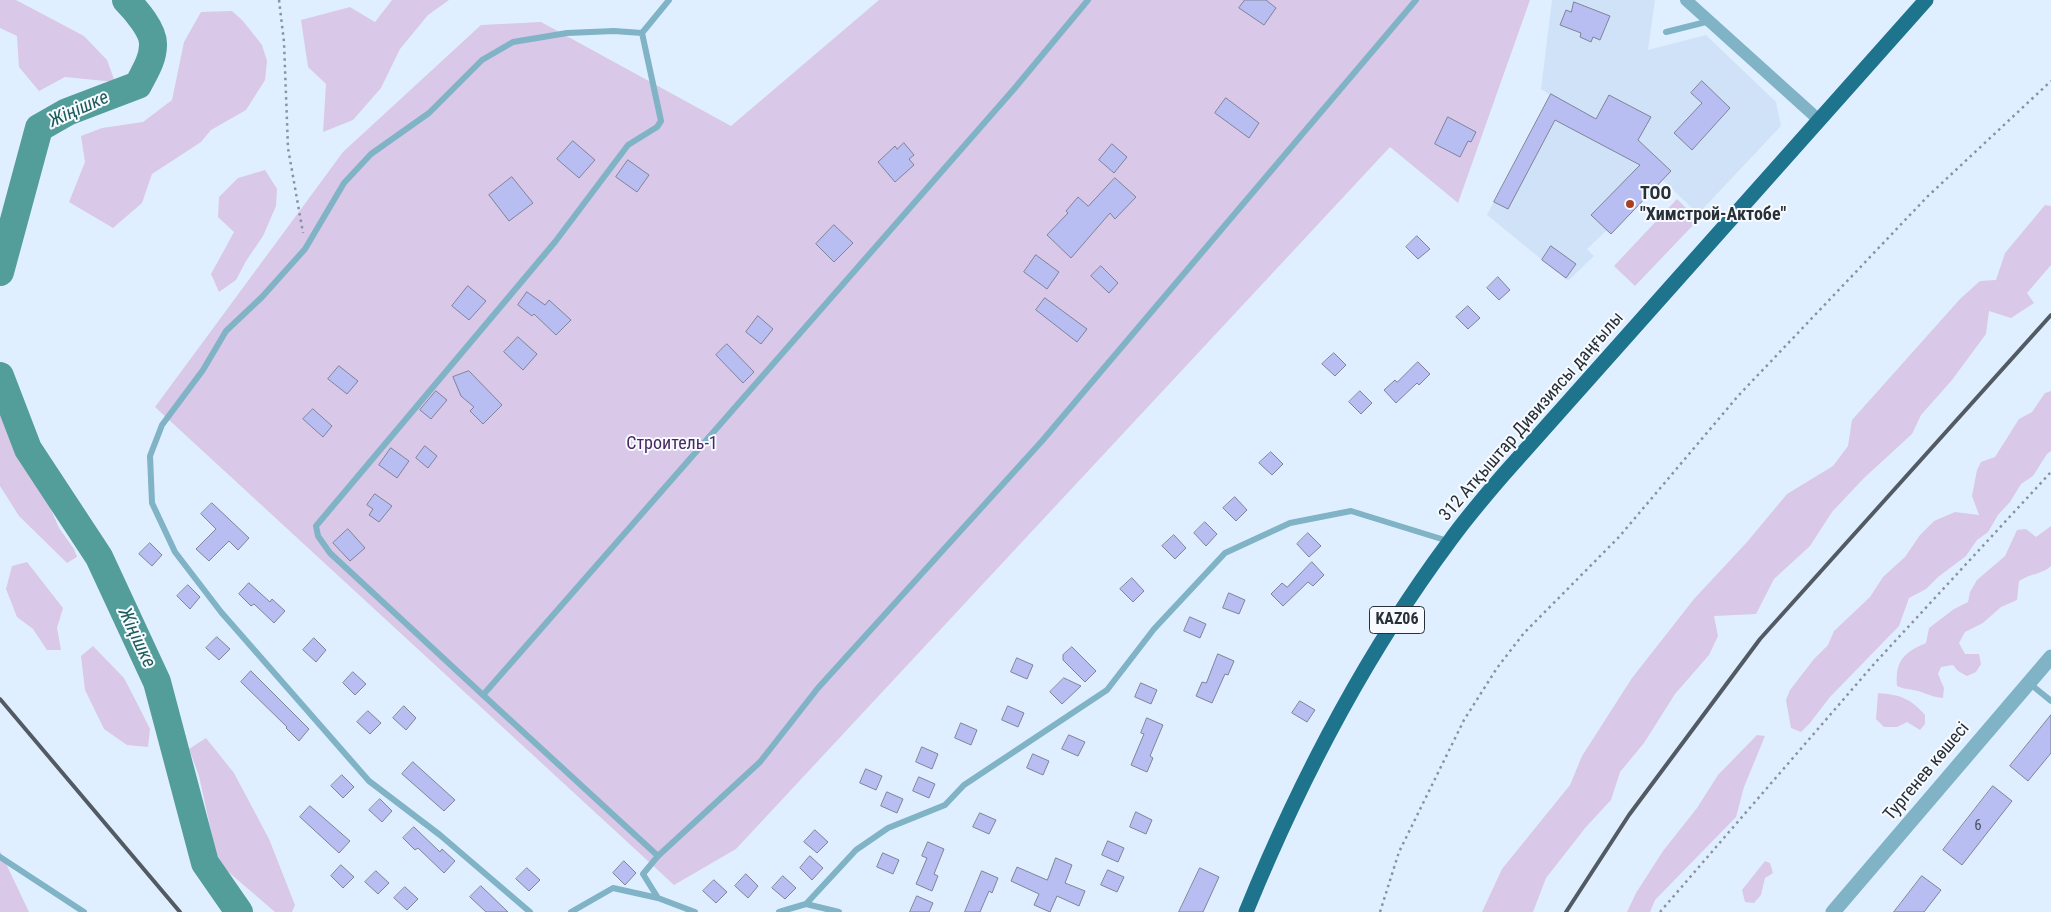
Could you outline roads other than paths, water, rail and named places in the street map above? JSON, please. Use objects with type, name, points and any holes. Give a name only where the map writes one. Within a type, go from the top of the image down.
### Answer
[{"type":"highway","name":"312 Атқыштар Дивизиясы даңғылы","points":[[1246,912],[1274,843],[1336,720],[1389,630],[1449,542],[1504,474],[1926,0]]},
{"type":"street","points":[[1686,0],[1819,120]]},
{"type":"street","name":"Тургенев көшесі","points":[[1833,912],[2051,657]]},
{"type":"lane","points":[[642,33],[669,0]]},
{"type":"lane","points":[[484,695],[1014,89],[1088,0]]},
{"type":"lane","points":[[658,898],[643,874],[658,856],[760,762],[818,688],[1042,441],[1416,0]]},
{"type":"lane","points":[[1666,32],[1710,21]]},
{"type":"lane","points":[[530,912],[440,835],[369,781],[221,612],[175,552],[152,503],[150,456],[162,425],[203,370],[226,331],[262,297],[306,249],[344,182],[371,154],[429,113],[482,60],[513,42],[558,34],[614,31],[642,33]]},
{"type":"lane","points":[[642,33],[661,120],[657,127],[628,145],[555,242],[316,526],[318,536],[330,554],[658,856]]},
{"type":"lane","points":[[806,904],[856,850],[888,828],[945,805],[964,785],[1108,690],[1154,629],[1225,553],[1290,524],[1351,511],[1449,542]]},
{"type":"lane","points":[[2029,682],[2051,702]]},
{"type":"lane","points":[[0,857],[84,912]]},
{"type":"lane","points":[[571,912],[613,888],[658,898],[695,912]]},
{"type":"lane","points":[[779,912],[806,904],[839,912]]},
{"type":"waterway","name":"Жіңішке","points":[[0,272],[39,128],[67,112],[138,85],[148,66],[153,51],[153,39],[148,27],[126,0]]},
{"type":"waterway","name":"Жіңішке","points":[[0,376],[28,449],[99,557],[157,682],[205,863],[239,912]]},
{"type":"railway","points":[[1566,912],[1629,815],[1760,639],[2051,315]]},
{"type":"railway","points":[[0,699],[180,912]]},
{"type":"place","name":"ТОО \"Химстрой-Актобе\"","points":[[1630,204]]},
{"type":"park label","name":"Строитель-1","points":[[672,444]]}]
